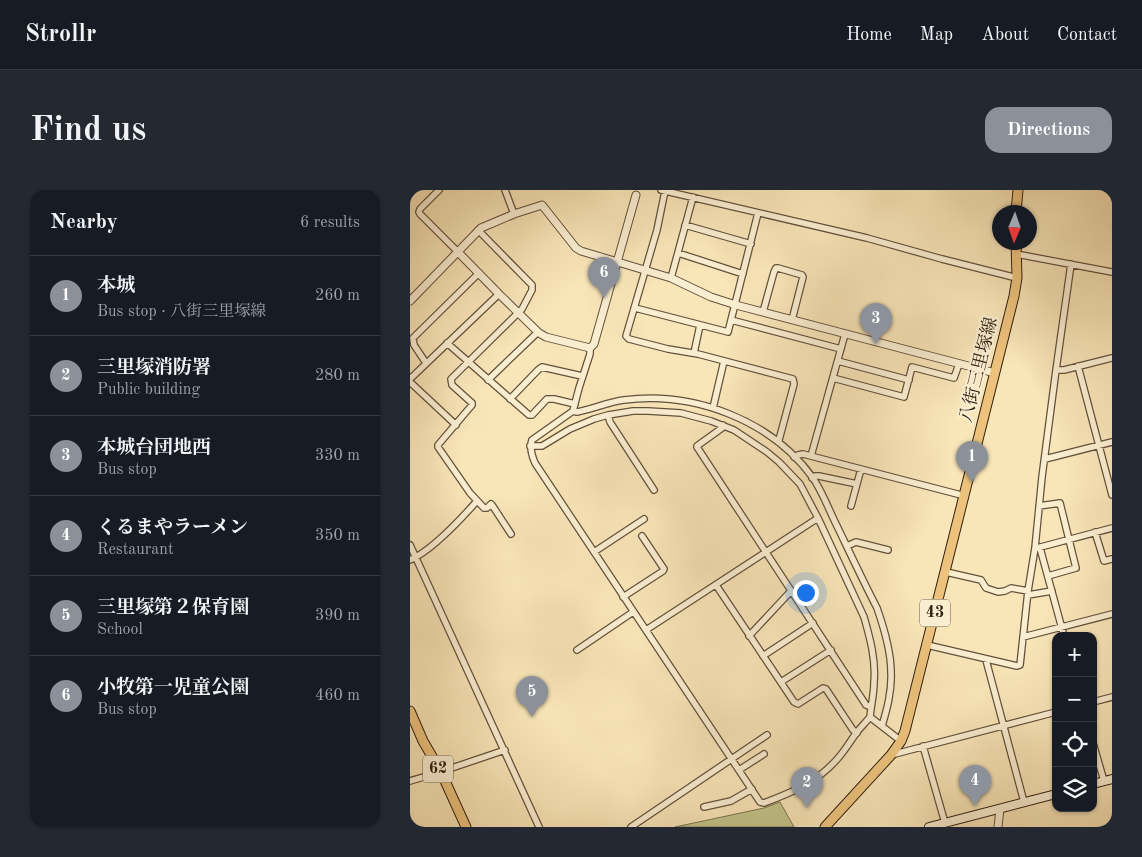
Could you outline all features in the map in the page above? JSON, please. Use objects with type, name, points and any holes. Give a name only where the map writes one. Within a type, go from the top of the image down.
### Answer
[{"type":"main road","points":[[1017,205],[1018,190]]},
{"type":"main road","name":"八街三里塚線","points":[[825,827],[891,755],[901,741],[908,723],[1014,296],[1017,278],[1016,250]]},
{"type":"main road","name":"62","points":[[410,711],[466,827]]},
{"type":"main road","points":[[1097,783],[1112,779]]},
{"type":"main road","points":[[929,827],[1052,795]]},
{"type":"street","points":[[439,190],[420,209],[420,214],[538,332],[546,337],[590,348]]},
{"type":"street","points":[[505,190],[514,214]]},
{"type":"street","points":[[778,442],[794,384],[793,379],[694,353],[629,339],[626,334],[657,230],[663,191],[867,238],[1017,278]]},
{"type":"street","points":[[573,411],[637,192]]},
{"type":"street","points":[[671,278],[692,197]]},
{"type":"street","points":[[410,300],[478,230],[514,214],[542,205],[576,248],[590,255],[671,278],[712,297],[736,305],[995,373]]},
{"type":"street","points":[[635,308],[728,332],[758,213]]},
{"type":"street","points":[[685,225],[751,244]]},
{"type":"street","points":[[478,230],[532,285],[532,290],[518,313],[451,379],[452,385],[472,405],[438,447],[477,501],[485,508],[491,504],[511,534]]},
{"type":"street","points":[[678,253],[743,274]]},
{"type":"street","points":[[1016,254],[1112,272]]},
{"type":"street","points":[[927,645],[986,660],[1020,665],[1028,593],[1038,548],[1045,459],[1071,264]]},
{"type":"street","points":[[763,312],[774,272],[778,268],[802,275],[803,277],[792,320]]},
{"type":"street","points":[[426,363],[414,345],[413,338],[479,274]]},
{"type":"street","points":[[456,425],[410,381],[426,363],[499,294]]},
{"type":"street","points":[[731,320],[841,349]]},
{"type":"street","points":[[694,353],[700,325]]},
{"type":"street","points":[[488,380],[538,332]]},
{"type":"street","points":[[810,456],[845,334]]},
{"type":"street","points":[[447,343],[530,416],[547,399],[575,404]]},
{"type":"street","points":[[1056,370],[1064,370],[1112,358]]},
{"type":"street","points":[[713,408],[724,361]]},
{"type":"street","points":[[838,361],[908,380]]},
{"type":"street","points":[[833,378],[904,397],[912,368],[954,378],[959,364]]},
{"type":"street","points":[[1078,366],[1112,496]]},
{"type":"street","points":[[510,398],[542,367],[582,376]]},
{"type":"street","points":[[530,446],[542,446],[577,426],[608,415],[634,411],[681,413],[696,416],[734,430],[756,443],[779,462],[800,484],[864,617],[873,656],[874,692],[870,717],[838,759],[806,786],[764,803],[760,802],[535,463],[530,446],[534,438],[573,411],[580,411],[617,401],[648,398],[673,400],[713,408],[733,415],[778,442],[794,457],[819,489],[877,608],[885,634],[892,674],[888,704],[882,726]]},
{"type":"street","points":[[608,415],[610,422],[654,490]]},
{"type":"street","points":[[723,426],[697,447],[866,705],[871,707]]},
{"type":"street","points":[[1045,459],[1112,442]]},
{"type":"street","points":[[794,457],[801,454],[810,456],[965,496]]},
{"type":"street","points":[[852,506],[861,469]]},
{"type":"street","points":[[812,478],[819,476],[857,484]]},
{"type":"street","points":[[413,559],[438,540],[477,501]]},
{"type":"street","points":[[1040,506],[1060,504],[1076,568],[1048,576]]},
{"type":"street","points":[[646,630],[818,518]]},
{"type":"street","points":[[594,552],[644,519]]},
{"type":"street","points":[[1038,548],[1112,528]]},
{"type":"street","points":[[1095,532],[1104,561],[1112,560]]},
{"type":"street","points":[[624,597],[664,569],[642,536]]},
{"type":"street","points":[[847,546],[856,542],[888,550]]},
{"type":"street","points":[[410,545],[413,559],[505,750],[538,827]]},
{"type":"street","points":[[1038,548],[1048,576],[1063,632]]},
{"type":"street","points":[[946,572],[981,580],[986,588],[998,592],[1011,588],[1028,593],[1052,591]]},
{"type":"street","points":[[716,585],[794,702],[798,704],[823,688],[826,689],[856,733]]},
{"type":"street","points":[[749,636],[791,590]]},
{"type":"street","points":[[577,650],[633,612]]},
{"type":"street","points":[[1023,637],[1112,614]]},
{"type":"street","points":[[763,656],[813,623]]},
{"type":"street","points":[[780,682],[830,650]]},
{"type":"street","points":[[986,660],[1024,802]]},
{"type":"street","points":[[1097,701],[1112,697]]},
{"type":"street","points":[[891,755],[1052,713]]},
{"type":"street","points":[[870,717],[901,741]]},
{"type":"street","points":[[631,827],[767,736]]},
{"type":"street","points":[[924,746],[945,822]]},
{"type":"street","points":[[410,781],[505,750]]},
{"type":"street","points":[[739,770],[764,754]]},
{"type":"street","points":[[1097,757],[1104,781]]},
{"type":"street","points":[[704,807],[731,801],[752,789]]},
{"type":"street","points":[[998,827],[1000,809]]},
{"type":"green space","points":[[780,802],[794,827],[675,827],[764,808]]},
{"type":"place","name":"小牧第一児童公園","points":[[604,298]]},
{"type":"place","name":"本城台団地西","points":[[876,344]]},
{"type":"place","name":"本城","points":[[972,482]]},
{"type":"place","name":"三里塚第２保育園","points":[[532,717]]},
{"type":"place","name":"くるまやラーメン","points":[[975,806]]},
{"type":"place","name":"三里塚消防署","points":[[807,808]]}]
